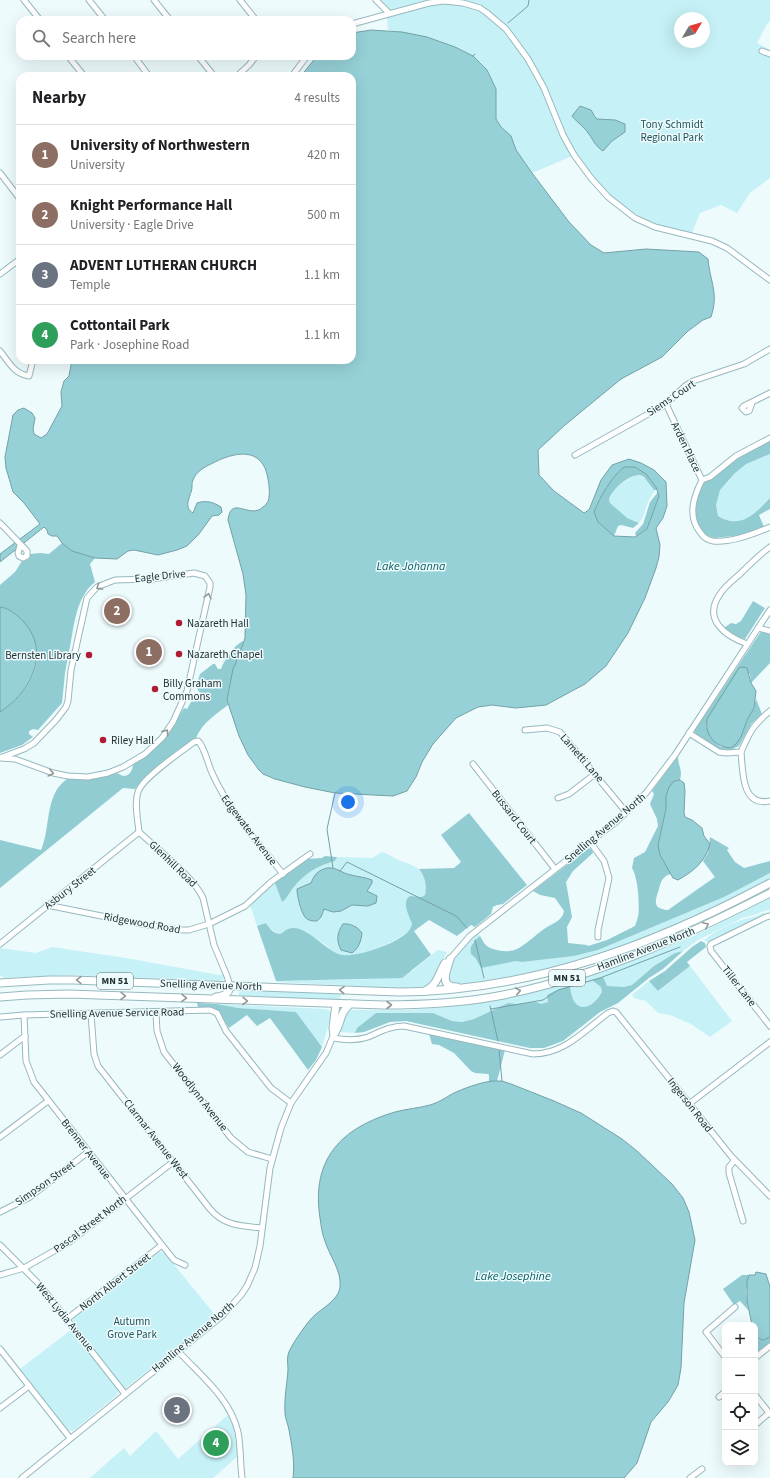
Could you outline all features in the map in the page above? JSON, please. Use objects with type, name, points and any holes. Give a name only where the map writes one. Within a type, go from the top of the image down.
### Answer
[{"type":"highway","name":"Hamline Avenue North","points":[[423,992],[484,986],[538,976],[580,965],[686,924],[770,883]]},
{"type":"highway","name":"Hamline Avenue North","points":[[350,1004],[405,1005],[448,1003],[497,996],[541,986],[587,972],[660,944],[717,920],[770,893]]},
{"type":"highway","points":[[450,959],[445,975],[445,981],[449,985],[455,988],[484,986]]},
{"type":"highway","points":[[423,992],[435,983],[444,964],[450,959]]},
{"type":"highway","name":"Snelling Avenue North","points":[[0,983],[42,980],[73,980],[423,992]]},
{"type":"highway","points":[[206,999],[222,996],[228,993],[230,991],[230,986]]},
{"type":"highway","name":"Snelling Avenue North","points":[[0,997],[69,994],[350,1004]]},
{"type":"highway","points":[[333,1036],[336,1004]]},
{"type":"highway","points":[[333,1036],[338,1029],[342,1013],[350,1004]]},
{"type":"street","points":[[24,0],[37,16]]},
{"type":"street","points":[[89,0],[102,16]]},
{"type":"street","points":[[154,0],[167,16]]},
{"type":"street","points":[[240,0],[253,16]]},
{"type":"street","points":[[376,0],[388,13]]},
{"type":"street","points":[[356,23],[429,3],[447,1],[471,5],[487,13],[506,29],[528,60],[544,88],[563,135],[574,155],[590,178],[608,197],[635,218],[655,227],[712,241],[727,248],[770,280]]},
{"type":"street","points":[[762,51],[770,54]]},
{"type":"street","points":[[71,60],[81,72]]},
{"type":"street","points":[[137,60],[146,72]]},
{"type":"street","points":[[201,60],[211,72]]},
{"type":"street","points":[[241,72],[253,60]]},
{"type":"street","points":[[295,72],[304,60]]},
{"type":"street","points":[[0,173],[16,194]]},
{"type":"street","points":[[0,274],[16,262]]},
{"type":"street","name":"Siems Court","points":[[575,455],[666,404],[685,386],[693,381],[744,364],[770,349]]},
{"type":"street","points":[[0,351],[21,375],[30,376],[32,364]]},
{"type":"street","points":[[752,403],[770,394]]},
{"type":"street","name":"Arden Place","points":[[666,404],[702,480],[696,492],[692,509],[697,528],[706,539],[713,541],[740,538],[751,536],[770,528]]},
{"type":"street","points":[[702,480],[710,476],[736,456],[770,438]]},
{"type":"street","points":[[0,523],[18,544]]},
{"type":"street","points":[[747,644],[720,628],[716,623],[716,604],[718,596],[724,588],[770,547]]},
{"type":"street","name":"Eagle Drive","points":[[194,572],[205,576],[210,583],[210,587],[187,691],[172,722],[155,745],[145,754],[123,767],[108,773],[88,777],[53,774],[14,760],[0,758],[34,743],[66,707],[71,670],[81,619],[87,598],[91,592],[104,583],[115,580],[152,579],[194,572]]},
{"type":"street","name":"Snelling Avenue North","points":[[450,959],[470,936],[590,842],[646,793],[661,775],[770,610]]},
{"type":"street","points":[[758,628],[770,631]]},
{"type":"street","points":[[770,711],[752,728],[741,752],[745,786],[748,794],[759,801],[770,801]]},
{"type":"street","name":"Lametti Lane","points":[[525,730],[547,728],[560,732],[626,812]]},
{"type":"street","points":[[689,733],[719,752],[741,752]]},
{"type":"street","name":"Glenhill Road","points":[[198,741],[194,742],[144,782],[139,789],[137,800],[139,832],[196,885],[204,898],[214,945],[230,986]]},
{"type":"street","name":"Edgewater Avenue","points":[[198,741],[223,797],[283,874]]},
{"type":"street","points":[[14,760],[15,752]]},
{"type":"street","name":"Bussard Court","points":[[473,764],[555,869]]},
{"type":"street","points":[[558,798],[569,794],[595,774]]},
{"type":"street","name":"Asbury Street","points":[[0,944],[139,832]]},
{"type":"street","points":[[590,842],[604,861],[609,878],[598,930],[598,937]]},
{"type":"street","name":"Ridgewood Road","points":[[47,905],[179,930],[189,930],[209,924],[245,906],[256,895],[310,854]]},
{"type":"street","name":"Hamline Avenue North","points":[[710,946],[711,944],[770,916]]},
{"type":"street","name":"Tiller Lane","points":[[710,946],[710,950],[770,1026]]},
{"type":"street","name":"Snelling Avenue Service Road","points":[[0,1017],[210,1010],[219,1016],[226,1031],[271,1088],[291,1103]]},
{"type":"street","name":"Ingerson Road","points":[[333,1036],[348,1040],[357,1039],[367,1037],[391,1027],[404,1026],[533,1054],[540,1054],[552,1052],[564,1047],[608,1013],[613,1011],[619,1014],[735,1160],[770,1196]]},
{"type":"street","name":"Woodlynn Avenue","points":[[156,1013],[157,1031],[164,1052],[232,1138],[248,1152],[272,1159]]},
{"type":"street","name":"Clarmar Avenue West","points":[[91,1014],[94,1054],[98,1066],[173,1162],[217,1216],[233,1225],[262,1228]]},
{"type":"street","name":"Brenner Avenue","points":[[24,1015],[28,1068],[34,1082],[174,1260],[185,1265]]},
{"type":"street","points":[[0,1055],[25,1036]]},
{"type":"street","name":"Hamline Avenue North","points":[[22,1478],[227,1311],[241,1295],[255,1268],[260,1246],[272,1159],[280,1128],[291,1103],[326,1053],[333,1036]]},
{"type":"street","points":[[689,1104],[770,1042]]},
{"type":"street","points":[[0,1137],[48,1101]]},
{"type":"street","name":"Simpson Street","points":[[0,1212],[30,1197],[88,1152]]},
{"type":"street","points":[[735,1160],[729,1167],[729,1173],[743,1221]]},
{"type":"street","name":"Pascal Street North","points":[[0,1275],[24,1268],[68,1243],[173,1162]]},
{"type":"street","name":"West Lydia Avenue","points":[[0,1244],[24,1268],[67,1319],[125,1394]]},
{"type":"street","name":"North Albert Street","points":[[67,1319],[162,1245]]},
{"type":"street","points":[[722,1353],[706,1332],[735,1307]]},
{"type":"street","points":[[758,1356],[770,1346]]},
{"type":"street","points":[[0,1349],[70,1438]]},
{"type":"street","points":[[178,1351],[218,1393],[232,1415],[238,1434],[242,1478]]},
{"type":"street","points":[[0,1408],[29,1386]]},
{"type":"street","points":[[719,1397],[723,1394]]},
{"type":"street","points":[[758,1399],[770,1414],[758,1423]]},
{"type":"street","points":[[690,1478],[702,1469]]},
{"type":"green space","name":"Tony Schmidt Regional Park","points":[[381,0],[770,0],[770,21],[757,43],[770,50],[770,178],[750,193],[737,213],[721,205],[700,213],[692,233],[659,225],[635,213],[612,196],[593,176],[577,154],[532,173],[516,150],[511,136],[501,127],[496,119],[496,89],[473,56],[442,42],[388,30],[386,5]]},
{"type":"green space","points":[[770,454],[770,498],[759,510],[740,521],[726,520],[718,516],[716,505],[720,490],[745,464]]},
{"type":"green space","points":[[636,475],[645,478],[655,491],[651,495],[642,520],[639,523],[624,517],[614,508],[609,500],[617,488]]},
{"type":"green space","points":[[382,852],[416,867],[424,877],[426,890],[425,896],[410,896],[412,927],[399,938],[378,948],[355,955],[346,956],[339,955],[317,939],[281,934],[275,932],[266,923],[257,926],[250,905],[275,883],[282,902],[307,874],[323,865],[335,861],[337,857],[372,858]]},
{"type":"green space","points":[[770,873],[770,879],[737,896],[669,928],[599,954],[526,974],[466,984],[455,983],[446,977],[459,953],[478,933],[480,936],[472,943],[471,954],[479,963],[522,962],[574,956],[598,950],[724,897]]},
{"type":"green space","points":[[770,898],[770,910],[744,917],[698,940],[683,951],[675,953],[654,966],[632,985],[624,987],[607,986],[603,980],[593,980],[601,987],[602,992],[593,1003],[584,1008],[578,1006],[574,1001],[571,996],[569,986],[548,1002],[541,1005],[536,1002],[517,1004],[508,1003],[474,1019],[462,1022],[452,1021],[433,1013],[376,1013],[357,1028],[355,1033],[340,1032],[344,1015],[348,1010],[409,1010],[448,1007],[493,1001],[543,990],[597,973],[667,947],[704,931]]},
{"type":"green space","points":[[766,913],[708,942],[704,940],[713,933],[729,925]]},
{"type":"green space","points":[[52,947],[126,958],[219,975],[223,974],[225,979],[220,981],[72,975],[5,978],[0,975],[0,948],[36,953]]},
{"type":"green space","points":[[438,950],[447,952],[431,983],[422,987],[397,988],[276,981],[377,979],[412,971]]},
{"type":"green space","points":[[690,966],[732,1021],[710,1037],[691,1024],[670,1015],[658,1013],[646,1001],[634,998],[632,995],[649,981],[659,991]]},
{"type":"green space","points":[[239,990],[341,993],[340,1001],[239,996]]},
{"type":"green space","points":[[217,1004],[326,1009],[330,1011],[331,1016],[322,1047],[296,1012],[238,1008]]},
{"type":"green space","name":"Autumn Grove Park","points":[[160,1251],[166,1255],[216,1316],[126,1388],[124,1388],[73,1321],[73,1318]]},
{"type":"green space","points":[[71,1330],[118,1390],[118,1394],[73,1431],[68,1430],[20,1369]]},
{"type":"green space","points":[[229,1414],[233,1423],[238,1456],[213,1478],[90,1478],[124,1448],[130,1456],[156,1431],[178,1459]]},
{"type":"shaded area","points":[[770,441],[770,454],[746,464],[735,473],[720,490],[716,505],[718,516],[726,520],[740,521],[759,510],[770,498],[770,509],[759,515],[764,527],[743,535],[714,538],[704,534],[697,522],[695,508],[698,490],[705,482],[733,460]]},
{"type":"shaded area","points":[[624,467],[635,467],[646,474],[658,490],[654,490],[644,477],[640,475],[631,477],[617,487],[609,499],[610,503],[627,518],[639,523],[633,528],[621,525],[618,526],[614,536],[598,522],[594,512],[606,488]]},
{"type":"shaded area","points":[[658,492],[659,496],[647,529],[636,536],[635,533],[643,524],[650,502]]},
{"type":"shaded area","points":[[62,543],[72,551],[95,558],[90,564],[95,582],[83,596],[76,614],[69,652],[67,652],[68,657],[62,703],[38,730],[33,729],[29,731],[29,734],[33,737],[22,745],[0,753],[0,712],[15,700],[28,684],[33,675],[37,656],[36,646],[22,622],[12,612],[0,607],[0,585],[15,572],[22,561],[29,559],[30,554],[49,554]]},
{"type":"shaded area","points":[[753,601],[765,608],[745,639],[724,628],[731,623],[736,624],[741,621]]},
{"type":"shaded area","points":[[762,631],[770,633],[770,663],[751,683],[750,674],[739,668],[706,725],[711,737],[721,747],[741,737],[747,720],[754,708],[756,699],[762,714],[752,723],[739,746],[731,750],[719,749],[695,734],[695,730]]},
{"type":"shaded area","points":[[244,641],[232,677],[227,700],[228,705],[205,724],[196,738],[142,780],[135,789],[123,788],[0,888],[0,840],[41,850],[51,803],[60,786],[67,779],[94,778],[117,773],[123,776],[129,774],[133,765],[156,747],[162,740],[184,708],[187,709],[191,702],[196,701],[199,698],[200,693],[196,687],[200,674],[213,664],[215,664],[218,669],[221,669],[227,657],[237,645]]},
{"type":"shaded area","points":[[678,756],[681,770],[680,780],[674,781],[666,796],[666,809],[658,845],[663,861],[671,874],[665,876],[661,883],[656,897],[657,906],[668,910],[715,877],[703,861],[708,853],[710,837],[729,848],[727,850],[735,862],[744,868],[770,861],[770,873],[724,897],[598,950],[574,956],[522,962],[516,961],[481,968],[471,954],[472,944],[480,936],[485,944],[490,948],[510,951],[524,945],[541,931],[561,918],[564,911],[555,898],[540,895],[533,891],[589,848],[593,853],[573,871],[566,882],[572,917],[567,927],[568,943],[588,946],[607,940],[635,926],[639,906],[637,885],[632,868],[634,858],[645,852],[658,826],[657,819],[650,804],[654,794],[652,791]]},
{"type":"shaded area","points":[[469,813],[527,885],[503,904],[493,907],[491,914],[475,927],[471,925],[457,936],[429,920],[414,931],[431,955],[402,978],[276,981],[257,926],[266,923],[275,933],[280,934],[288,929],[295,928],[302,930],[336,953],[342,955],[359,954],[393,942],[403,936],[412,924],[406,909],[407,899],[410,896],[422,897],[425,895],[425,881],[419,869],[454,868],[461,862],[441,835]]},
{"type":"shaded area","points":[[325,856],[337,857],[335,861],[323,865],[307,874],[282,902],[275,883],[307,859],[322,858]]},
{"type":"shaded area","points":[[701,941],[705,943],[706,947],[687,962],[690,966],[658,991],[649,981],[665,971]]},
{"type":"shaded area","points":[[683,951],[663,969],[649,978],[618,1003],[600,1012],[563,1041],[544,1048],[530,1048],[406,1021],[390,1022],[364,1032],[355,1033],[357,1028],[376,1013],[433,1013],[452,1021],[462,1022],[474,1019],[508,1003],[517,1004],[536,1002],[541,1004],[548,1002],[547,995],[570,986],[571,995],[574,1001],[582,1007],[587,1006],[592,1004],[602,992],[601,987],[592,980],[603,977],[607,986],[624,987],[632,985],[654,966],[675,953]]},
{"type":"shaded area","points":[[197,1003],[217,1004],[238,1008],[296,1012],[322,1047],[316,1060],[308,1070],[270,1018],[257,1026],[247,1015],[229,1028],[218,1012],[212,1009],[198,1007]]},
{"type":"shaded area","points":[[429,1034],[505,1050],[497,1081],[489,1082],[488,1074],[475,1073],[471,1071],[454,1053],[439,1045],[432,1044]]},
{"type":"shaded area","points":[[742,1275],[749,1275],[746,1292],[748,1310],[740,1301],[734,1305],[723,1289]]},
{"type":"shaded area","points":[[770,1337],[770,1343],[758,1353],[758,1338],[763,1340]]},
{"type":"water","name":"Lake Johanna","points":[[371,30],[402,32],[427,37],[455,47],[473,56],[487,70],[496,89],[496,119],[501,127],[511,136],[516,150],[532,173],[569,222],[591,245],[604,253],[646,249],[699,252],[708,259],[714,294],[711,317],[703,320],[688,331],[662,357],[621,379],[565,425],[538,450],[539,475],[554,491],[584,513],[589,510],[601,480],[612,465],[629,459],[654,470],[666,482],[667,506],[663,518],[656,528],[660,545],[659,557],[645,598],[628,633],[606,666],[585,684],[546,705],[516,708],[492,705],[478,707],[456,718],[433,744],[407,791],[393,796],[335,793],[275,779],[263,774],[259,770],[248,755],[239,736],[227,700],[233,669],[245,638],[246,595],[243,574],[228,520],[233,509],[237,508],[252,511],[258,510],[267,503],[269,486],[265,468],[254,456],[246,454],[228,456],[200,470],[196,475],[192,481],[192,490],[188,503],[190,511],[193,513],[197,503],[206,502],[221,507],[222,512],[219,515],[212,516],[199,534],[187,546],[158,555],[134,550],[128,551],[117,559],[95,558],[72,551],[62,543],[57,536],[48,534],[44,527],[0,562],[0,554],[40,524],[24,503],[13,492],[6,468],[5,457],[13,415],[18,410],[24,408],[32,413],[35,418],[33,429],[34,434],[41,438],[47,434],[62,406],[61,392],[64,381],[69,376],[71,364],[356,364],[356,72],[304,72],[314,60],[356,60],[356,32]],"holes":[[[624,467],[635,467],[646,474],[656,487],[659,496],[647,529],[635,537],[614,536],[598,522],[594,512],[603,493],[614,477]]]},
{"type":"water","points":[[580,106],[591,110],[597,119],[615,120],[625,124],[625,132],[612,141],[603,151],[572,116]]},
{"type":"water","points":[[0,607],[10,610],[15,614],[23,621],[32,633],[36,646],[36,658],[34,671],[28,683],[11,704],[0,712]]},
{"type":"water","points":[[739,668],[747,668],[751,683],[756,691],[754,708],[747,720],[741,737],[735,745],[730,748],[724,747],[715,742],[709,735],[707,719]]},
{"type":"water","points":[[680,780],[684,783],[685,817],[692,820],[702,828],[704,836],[710,844],[702,861],[689,873],[678,880],[673,878],[660,855],[658,845],[666,809],[666,796],[669,787],[674,781]]},
{"type":"water","points":[[327,868],[334,868],[348,874],[372,880],[372,883],[367,891],[377,896],[376,903],[368,906],[352,905],[341,911],[333,912],[324,909],[321,917],[317,921],[312,921],[305,917],[301,908],[297,889],[311,883],[317,873]]},
{"type":"water","points":[[343,924],[354,926],[362,933],[359,944],[352,953],[341,950],[338,943],[339,930]]},
{"type":"water","name":"Lake Josephine","points":[[502,1081],[511,1084],[581,1113],[622,1139],[637,1151],[672,1184],[683,1198],[689,1212],[695,1240],[684,1303],[681,1368],[678,1385],[668,1402],[651,1422],[637,1463],[624,1478],[293,1478],[293,1454],[285,1417],[288,1355],[294,1342],[308,1323],[336,1297],[340,1287],[339,1275],[324,1238],[320,1218],[318,1197],[320,1179],[326,1163],[334,1149],[345,1137],[359,1127],[395,1112],[433,1104],[461,1090],[477,1084]]},
{"type":"water","points":[[756,1272],[766,1274],[770,1287],[770,1337],[763,1340],[758,1337],[758,1322],[751,1322],[747,1301],[747,1282],[749,1275],[755,1275]]},
{"type":"waterway","points":[[508,23],[528,6],[529,0]]},
{"type":"waterway","points":[[333,868],[327,829],[335,793]]},
{"type":"waterway","points":[[340,871],[347,862],[456,916],[467,928]]},
{"type":"waterway","points":[[475,940],[484,978]]},
{"type":"waterway","points":[[491,1009],[543,1000],[558,990],[600,978],[680,947]]},
{"type":"waterway","points":[[490,1006],[498,1041]]},
{"type":"waterway","points":[[499,1050],[502,1081]]},
{"type":"place","name":"Knight Performance Hall","points":[[117,611]]},
{"type":"place","name":"Nazareth Hall","points":[[179,623]]},
{"type":"place","name":"University of Northwestern","points":[[149,652]]},
{"type":"place","name":"Nazareth Chapel","points":[[179,654]]},
{"type":"place","name":"Bernsten Library","points":[[89,655]]},
{"type":"place","name":"Billy Graham Commons","points":[[155,689]]},
{"type":"place","name":"Riley Hall","points":[[103,740]]},
{"type":"place","name":"ADVENT LUTHERAN CHURCH","points":[[177,1410]]},
{"type":"place","name":"Cottontail Park","points":[[216,1443]]}]
